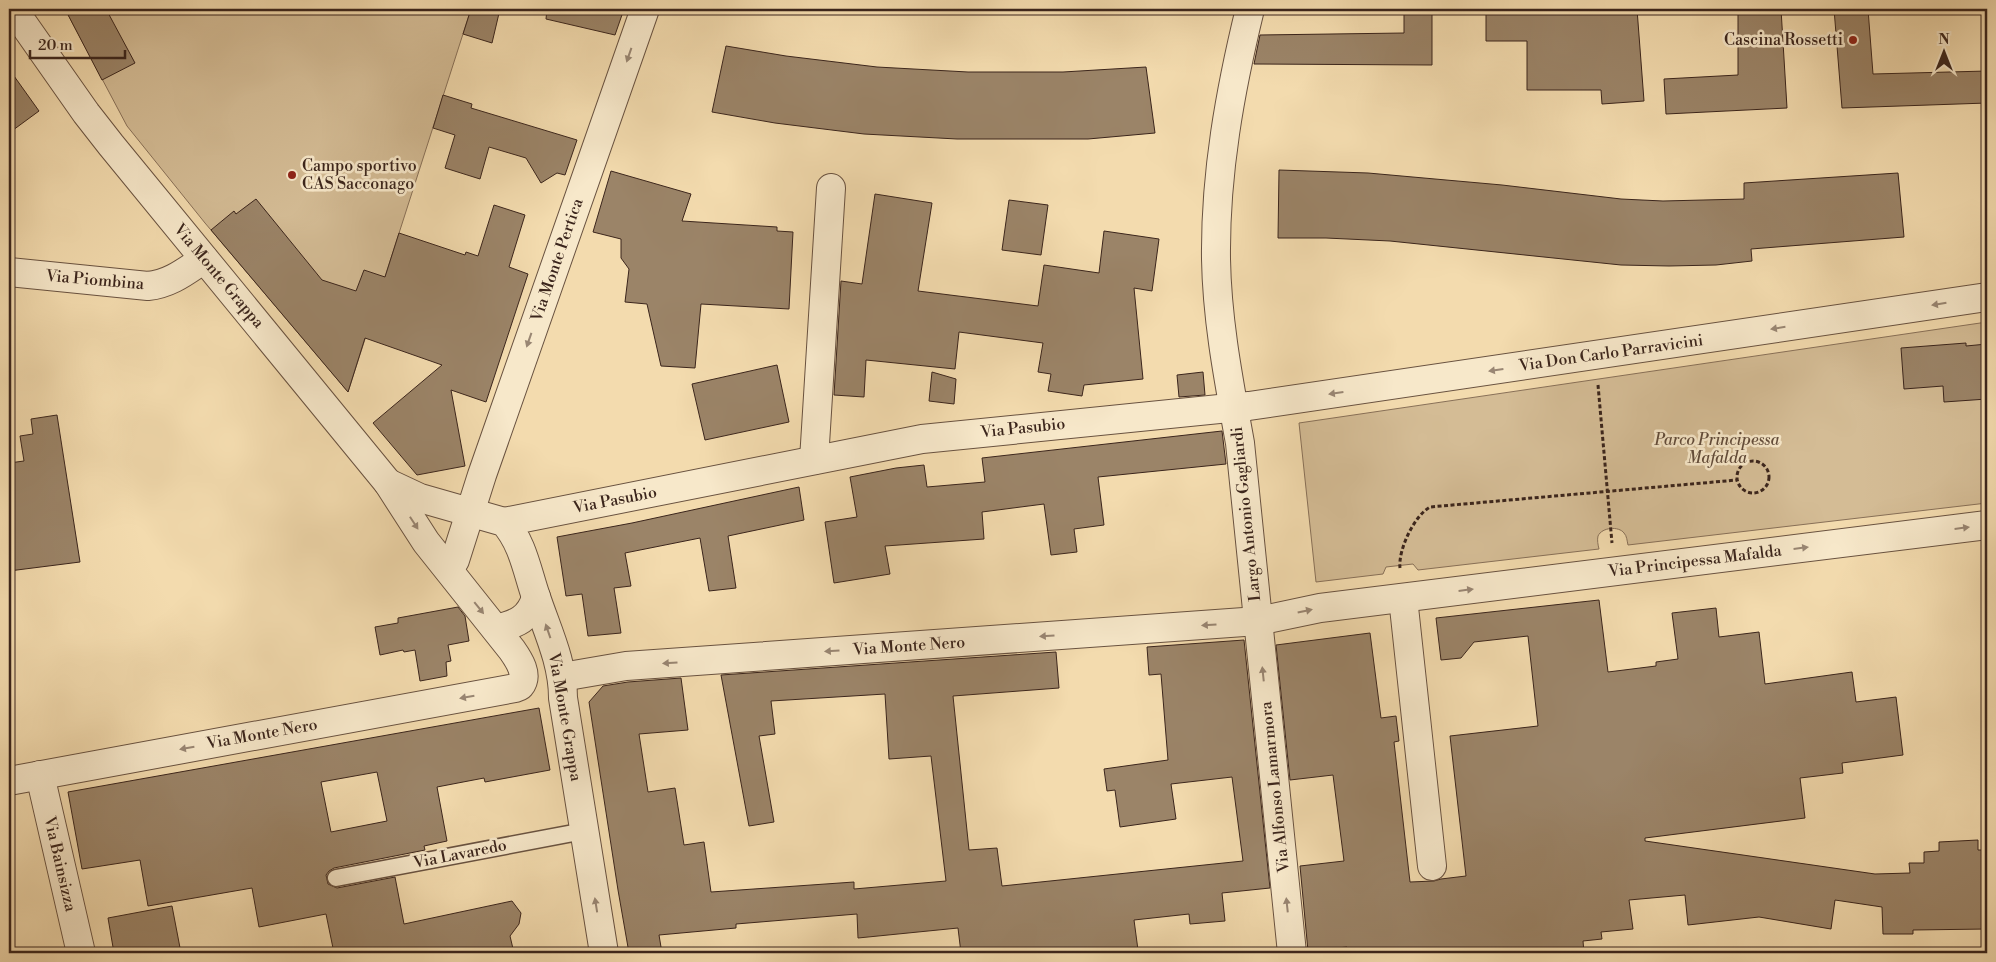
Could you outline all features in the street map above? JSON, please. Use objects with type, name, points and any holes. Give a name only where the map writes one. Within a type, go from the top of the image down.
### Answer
[{"type":"street","name":"Via Monte Grappa","points":[[13,9],[111,146],[388,483],[426,542],[512,650],[522,667],[523,682],[515,688]]},
{"type":"street","name":"Via Monte Grappa","points":[[27,9],[54,67]]},
{"type":"street","name":"Via Monte Pertica","points":[[449,570],[455,560],[482,475],[645,9]]},
{"type":"street","points":[[1234,407],[1229,385],[1218,298],[1217,222],[1220,165],[1228,108],[1250,9]]},
{"type":"street","points":[[814,460],[831,188]]},
{"type":"street","name":"Via Piombina","points":[[9,272],[148,286],[160,284],[177,277],[204,259]]},
{"type":"street","name":"Via Don Carlo Parravicini","points":[[1234,407],[1987,297]]},
{"type":"street","name":"Via Pasubio","points":[[504,522],[922,439],[1234,407]]},
{"type":"street","name":"Largo Antonio Gagliardi","points":[[1234,407],[1240,443],[1258,621]]},
{"type":"street","name":"Via Monte Grappa","points":[[388,483],[410,494],[504,522],[511,530],[522,550],[558,659],[562,677],[562,698],[604,953]]},
{"type":"street","name":"Via Principessa Mafalda","points":[[1258,621],[1320,608],[1987,525]]},
{"type":"street","points":[[496,629],[519,622],[526,617],[534,606],[536,597]]},
{"type":"street","points":[[1403,598],[1432,866]]},
{"type":"street","name":"Via Monte Nero","points":[[562,677],[626,666],[1258,621]]},
{"type":"street","name":"Via Alfonso Lamarmora","points":[[1258,621],[1292,953]]},
{"type":"street","name":"Via Monte Nero","points":[[9,781],[515,688]]},
{"type":"street","name":"Via Bainsizza","points":[[40,775],[81,953]]},
{"type":"lane","name":"Via Lavaredo","points":[[336,878],[584,830]]},
{"type":"path","points":[[1597,380],[1612,551]]},
{"type":"path","points":[[1753,461],[1762,464],[1768,473],[1764,488],[1755,493],[1745,491],[1737,480],[1740,468],[1748,462],[1753,461]]},
{"type":"path","points":[[1399,566],[1399,556],[1407,538],[1418,518],[1430,508],[1737,480]]},
{"type":"green space","name":"Campo sportivo CAS Sacconago","points":[[65,9],[471,9],[348,392],[205,223],[127,126]]},
{"type":"green space","name":"Parco Principessa Mafalda","points":[[1987,322],[1987,503],[1628,545],[1624,533],[1615,528],[1607,529],[1600,533],[1598,536],[1599,549],[1418,570],[1413,564],[1386,567],[1383,574],[1316,582],[1299,423]]},
{"type":"building","points":[[65,9],[106,9],[135,63],[102,80]]},
{"type":"building","points":[[471,9],[500,9],[492,43],[463,34]]},
{"type":"building","points":[[547,9],[624,9],[615,35],[546,19]]},
{"type":"building","points":[[1404,9],[1432,9],[1432,65],[1254,64],[1260,35],[1404,33]]},
{"type":"building","points":[[1486,9],[1637,9],[1644,101],[1602,104],[1601,90],[1527,90],[1527,41],[1486,41]]},
{"type":"building","points":[[1738,9],[1781,9],[1787,108],[1666,114],[1664,79],[1738,75]]},
{"type":"building","name":"Cascina Rossetti","points":[[1834,9],[1868,9],[1873,74],[1987,71],[1987,103],[1842,108]]},
{"type":"building","points":[[726,46],[786,56],[877,67],[968,72],[1063,72],[1146,67],[1155,133],[1088,139],[957,139],[864,134],[775,123],[712,112]]},
{"type":"building","points":[[9,69],[39,111],[9,133]]},
{"type":"building","points":[[443,95],[472,104],[471,108],[577,140],[565,175],[557,173],[541,183],[526,158],[489,147],[480,179],[445,168],[455,135],[433,128]]},
{"type":"building","points":[[1279,170],[1368,173],[1502,185],[1621,199],[1663,201],[1744,199],[1744,183],[1898,173],[1904,237],[1751,249],[1752,261],[1716,265],[1669,266],[1621,265],[1390,241],[1278,238]]},
{"type":"building","points":[[611,171],[691,194],[682,221],[777,227],[777,231],[793,232],[789,309],[701,304],[695,368],[661,366],[647,304],[625,302],[629,269],[621,258],[621,239],[593,232]]},
{"type":"building","points":[[875,194],[932,203],[918,291],[1038,306],[1044,265],[1099,273],[1104,231],[1159,239],[1152,291],[1134,288],[1143,379],[1084,385],[1082,396],[1048,391],[1051,374],[1038,372],[1043,343],[959,332],[955,369],[866,360],[864,397],[834,395],[841,281],[862,284]]},
{"type":"building","points":[[256,199],[322,280],[356,291],[364,270],[385,277],[399,233],[465,255],[466,252],[478,256],[494,205],[525,215],[509,267],[528,274],[486,402],[451,390],[465,466],[417,475],[373,423],[442,365],[365,338],[348,392],[211,230],[234,211],[236,214]]},
{"type":"building","points":[[1009,200],[1048,205],[1041,255],[1002,250]]},
{"type":"building","points":[[1966,343],[1966,346],[1987,344],[1987,399],[1944,402],[1943,386],[1904,389],[1901,348]]},
{"type":"building","points":[[777,365],[789,422],[705,440],[692,384]]},
{"type":"building","points":[[932,372],[956,379],[954,404],[929,401]]},
{"type":"building","points":[[1203,372],[1205,395],[1179,397],[1177,375]]},
{"type":"building","points":[[57,415],[80,562],[9,571],[9,463],[24,461],[20,436],[33,434],[31,419]]},
{"type":"building","points":[[1222,431],[1226,464],[1098,477],[1104,525],[1074,529],[1077,552],[1051,555],[1044,504],[982,512],[984,539],[885,546],[890,574],[834,583],[825,522],[857,517],[850,477],[896,468],[924,465],[927,487],[985,482],[982,458]]},
{"type":"building","points":[[799,487],[804,520],[728,536],[736,588],[709,591],[700,538],[625,553],[631,586],[614,588],[621,633],[588,636],[582,594],[566,596],[557,537]]},
{"type":"building","points":[[1599,600],[1608,672],[1656,666],[1656,662],[1678,659],[1672,613],[1716,608],[1719,637],[1759,632],[1765,684],[1852,672],[1856,702],[1896,697],[1903,755],[1842,763],[1843,773],[1800,778],[1805,818],[1645,838],[1645,841],[1875,874],[1910,873],[1909,863],[1924,863],[1924,852],[1939,851],[1939,842],[1978,840],[1978,850],[1986,850],[1987,929],[1913,930],[1913,934],[1883,934],[1882,907],[1835,900],[1831,929],[1759,917],[1688,925],[1685,895],[1629,900],[1633,929],[1601,932],[1602,939],[1583,941],[1584,953],[1348,953],[1347,947],[1308,951],[1300,866],[1344,861],[1333,775],[1290,780],[1276,645],[1370,633],[1381,718],[1396,716],[1399,741],[1394,742],[1410,882],[1434,881],[1466,876],[1450,736],[1538,726],[1528,636],[1474,642],[1461,658],[1441,660],[1436,618]]},
{"type":"building","points":[[458,607],[465,616],[469,641],[448,645],[451,661],[446,662],[447,676],[420,681],[415,650],[404,652],[403,650],[380,655],[375,627],[398,623],[398,618]]},
{"type":"building","points":[[1244,640],[1270,888],[1222,893],[1225,921],[1190,924],[1189,914],[1134,920],[1138,950],[1110,953],[961,953],[958,928],[858,938],[857,914],[736,924],[736,928],[659,935],[662,953],[629,953],[589,702],[603,686],[681,678],[688,730],[639,734],[648,792],[675,788],[684,845],[704,842],[711,892],[854,882],[854,889],[946,881],[931,756],[889,759],[885,694],[771,701],[775,734],[759,736],[774,822],[749,826],[721,675],[1056,652],[1059,688],[953,696],[969,850],[997,848],[1002,886],[1243,861],[1232,777],[1171,784],[1176,819],[1120,827],[1115,790],[1107,791],[1104,769],[1168,760],[1161,674],[1149,675],[1147,647]]},
{"type":"building","points":[[539,708],[550,770],[485,782],[484,778],[437,787],[447,841],[424,846],[425,850],[334,868],[326,875],[328,884],[337,888],[395,877],[404,924],[512,901],[521,913],[519,924],[510,936],[514,953],[334,953],[326,914],[259,927],[252,888],[148,906],[140,860],[82,869],[68,792]],"holes":[[[377,772],[387,821],[331,832],[321,782]]]},
{"type":"building","points":[[172,906],[181,953],[114,953],[108,918]]},
{"type":"place","name":"Cascina Rossetti","points":[[1853,40]]},
{"type":"place","name":"Campo sportivo CAS Sacconago","points":[[292,175]]}]
